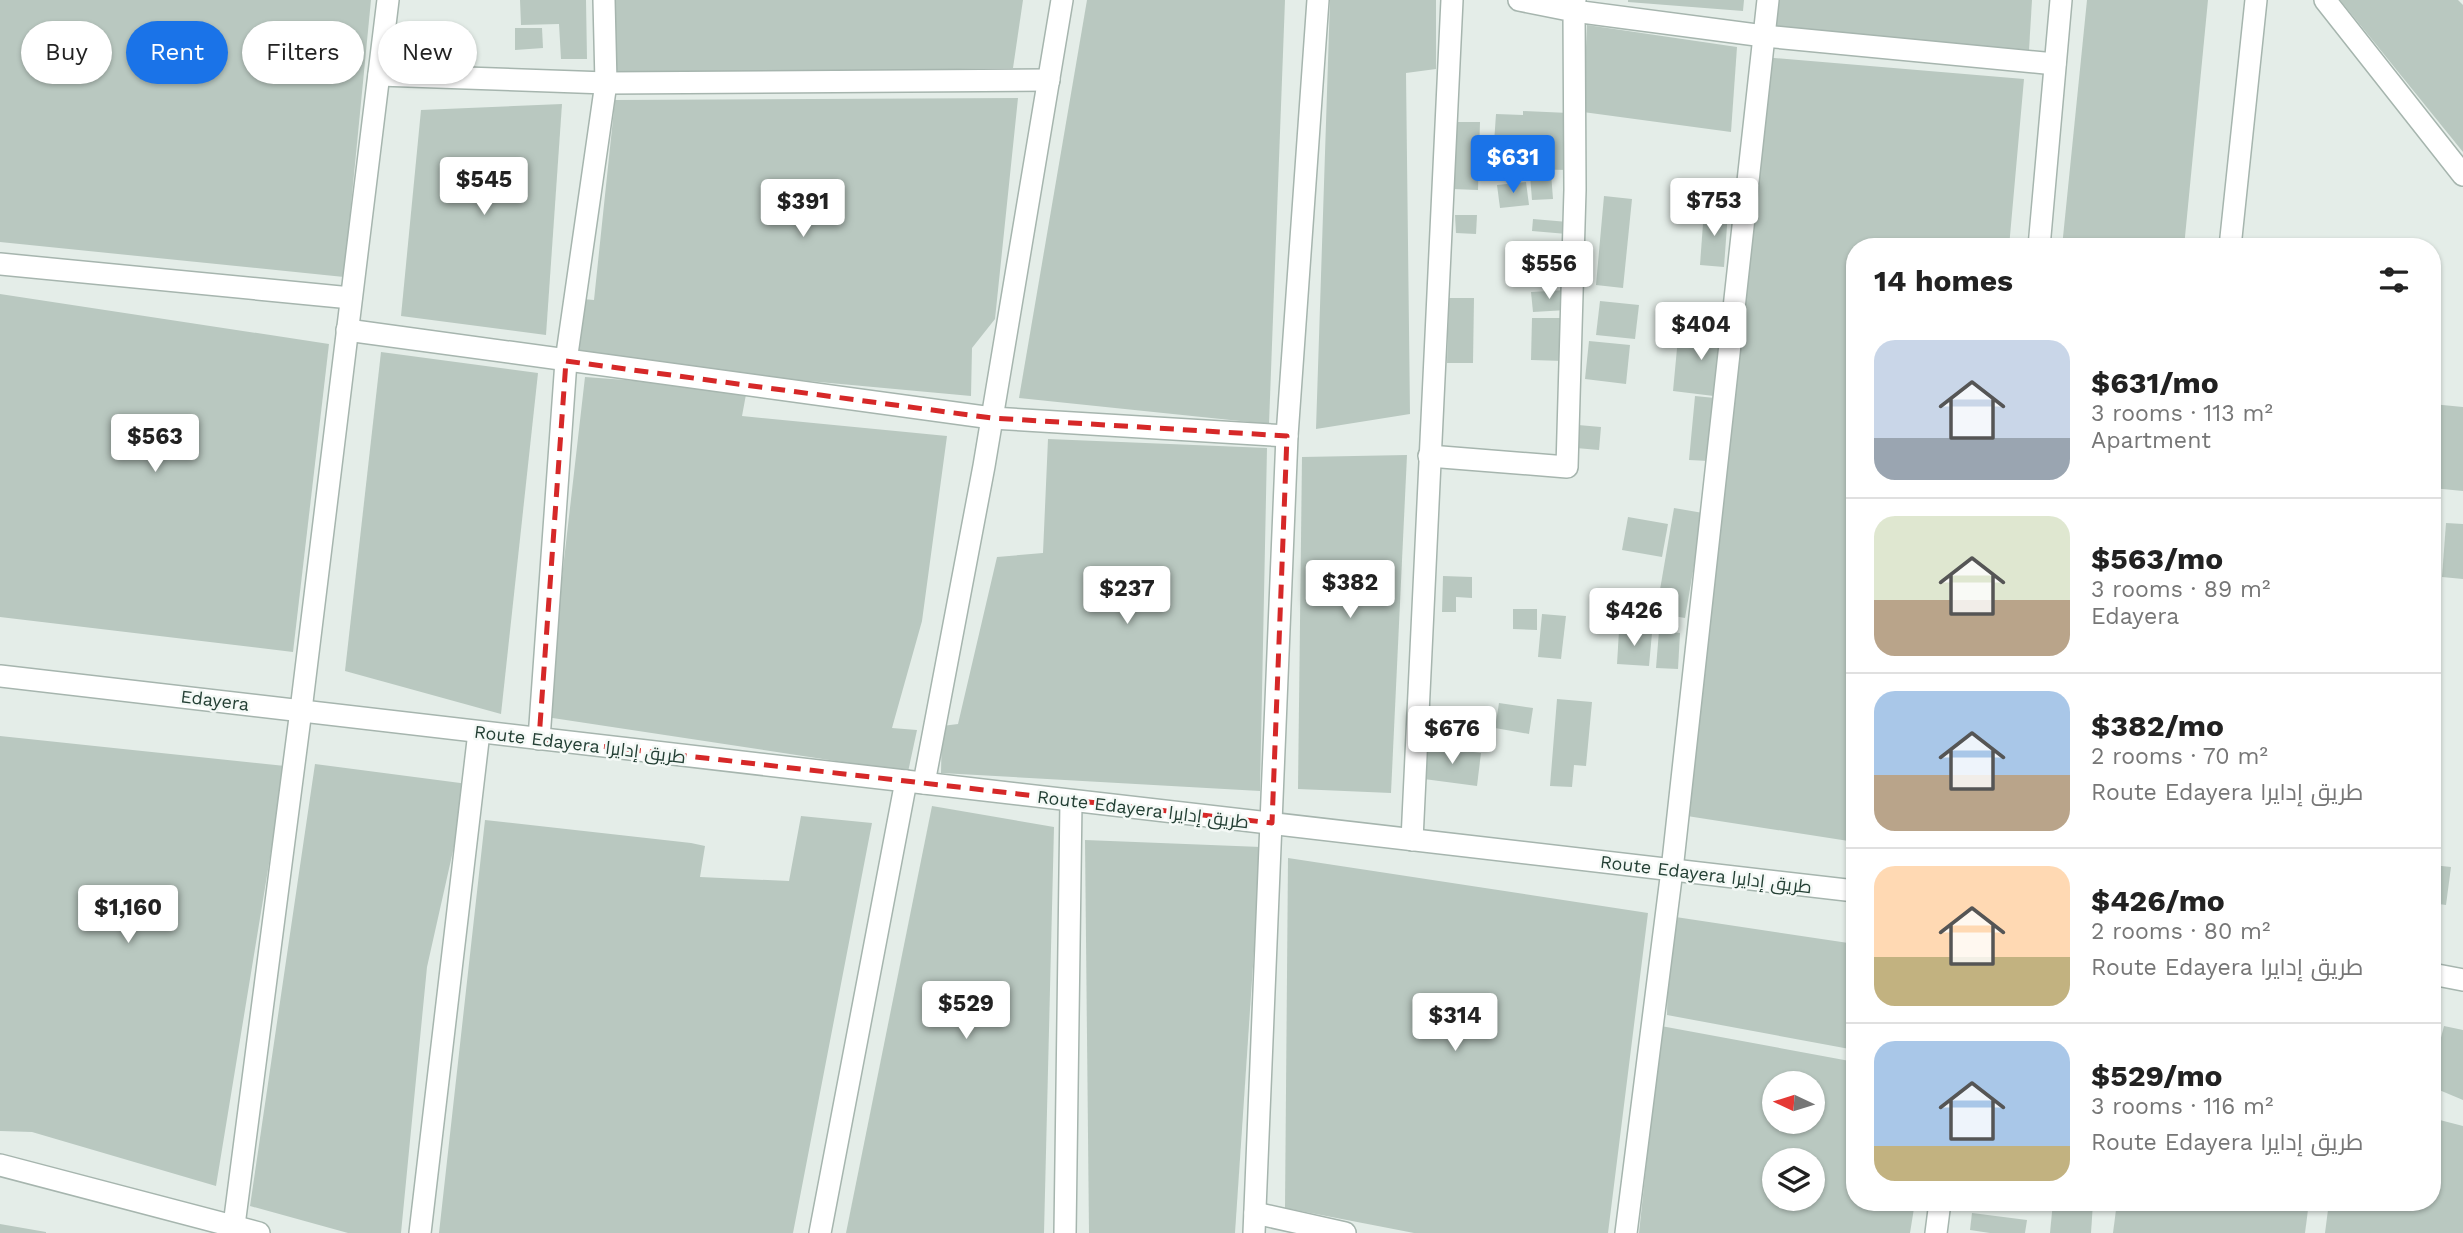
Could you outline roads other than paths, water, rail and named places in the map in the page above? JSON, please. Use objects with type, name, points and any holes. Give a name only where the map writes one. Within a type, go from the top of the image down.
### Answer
[{"type":"street","points":[[385,21],[388,0]]},
{"type":"street","points":[[539,739],[566,361],[606,83],[604,0]]},
{"type":"street","points":[[820,1233],[992,418],[1062,0]]},
{"type":"street","points":[[1318,0],[1287,436],[1254,1223],[1345,1233]]},
{"type":"street","points":[[1412,840],[1452,0]]},
{"type":"street","points":[[1519,0],[1575,5],[1764,36],[2055,64]]},
{"type":"street","points":[[1626,1233],[1672,870],[1768,0]]},
{"type":"street","points":[[2040,238],[2061,0]]},
{"type":"street","points":[[2231,238],[2256,0]]},
{"type":"street","points":[[2325,0],[2463,175]]},
{"type":"street","points":[[1429,456],[1567,467],[1575,190],[1575,5]]},
{"type":"street","points":[[477,78],[606,83],[1049,80]]},
{"type":"street","points":[[233,1229],[301,710],[378,83]]},
{"type":"street","points":[[0,264],[351,298]]},
{"type":"street","points":[[347,330],[992,418],[1287,436]]},
{"type":"street","name":"Edayera","points":[[0,676],[479,732]]},
{"type":"street","points":[[420,1233],[479,732]]},
{"type":"street","name":"Route Edayera طريق إدايرا","points":[[479,732],[1846,890]]},
{"type":"street","points":[[1065,1233],[1071,801]]},
{"type":"street","points":[[2441,976],[2463,980]]},
{"type":"street","points":[[0,1165],[233,1229],[259,1233]]},
{"type":"street","points":[[1936,1233],[1939,1211]]}]
